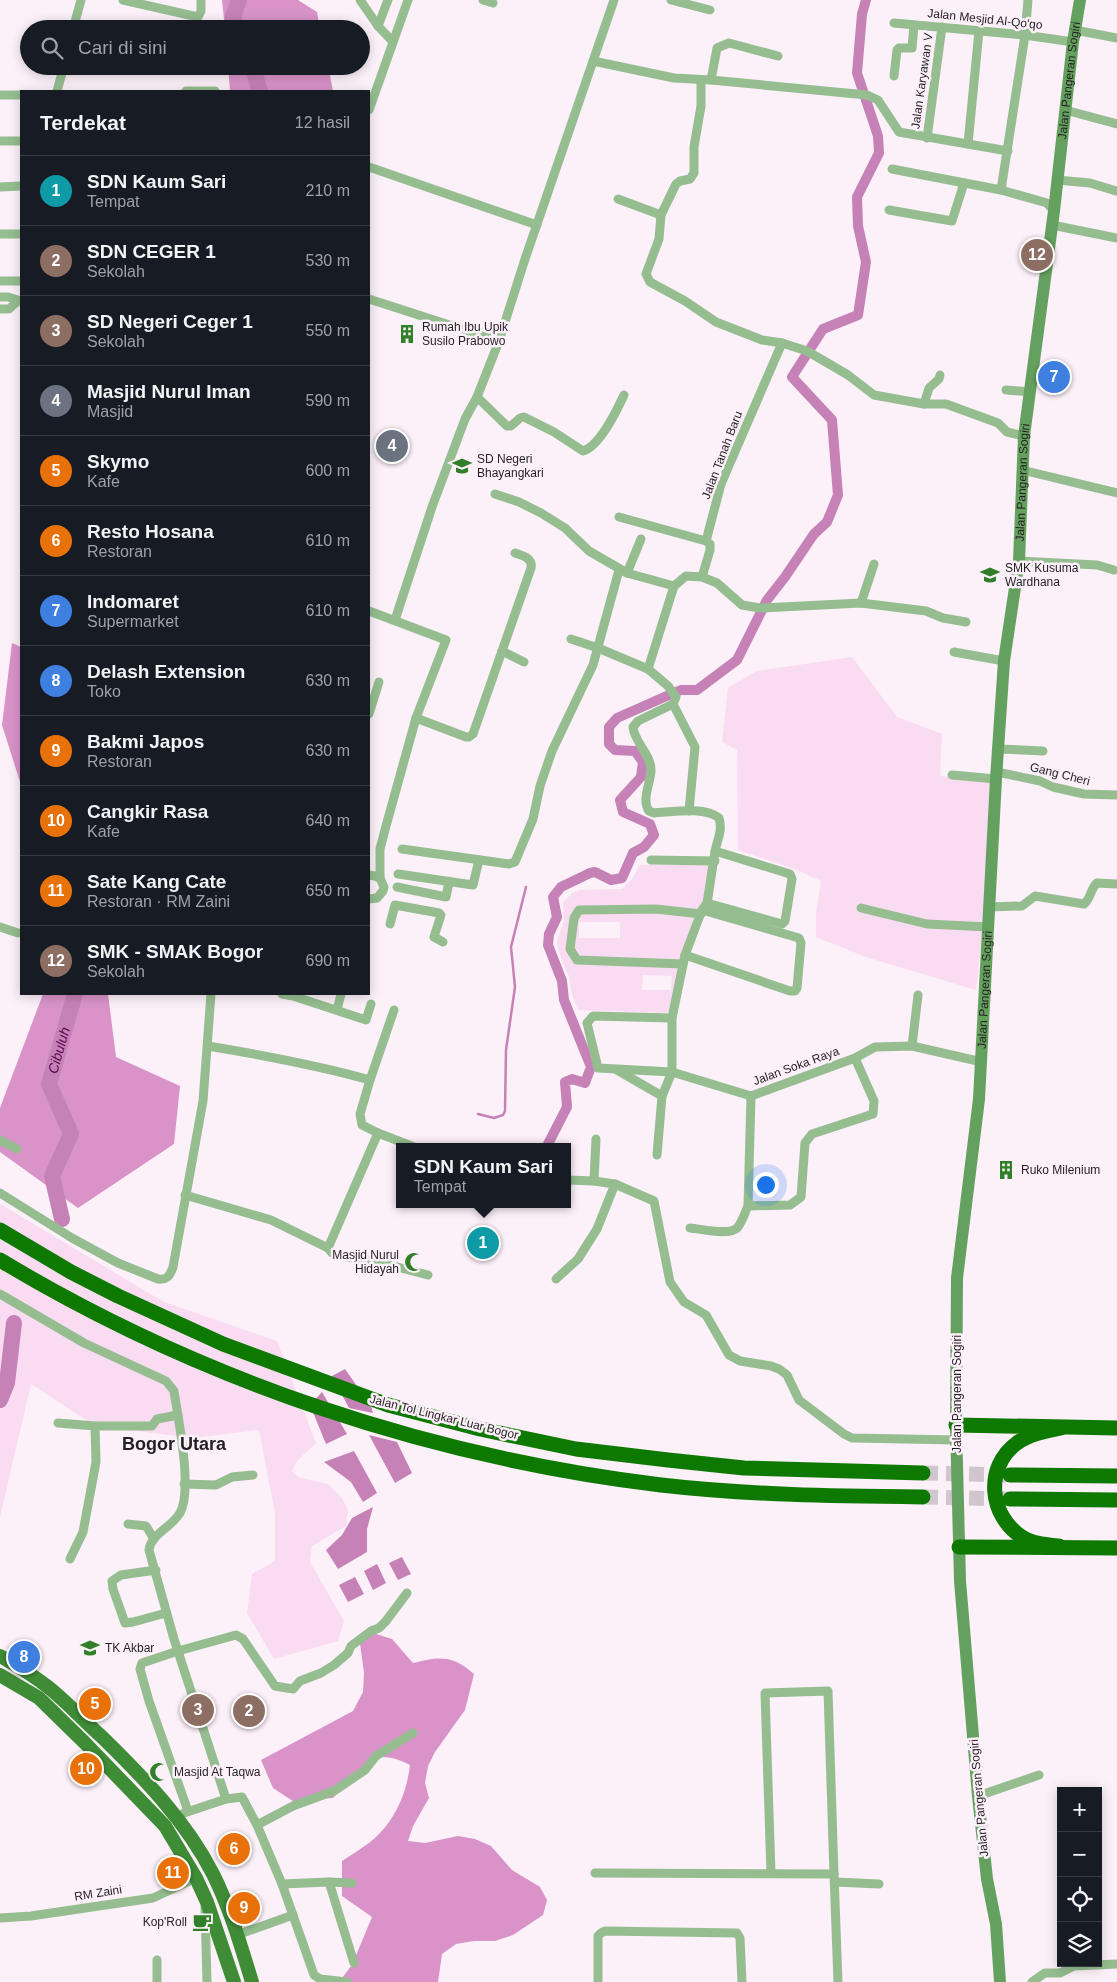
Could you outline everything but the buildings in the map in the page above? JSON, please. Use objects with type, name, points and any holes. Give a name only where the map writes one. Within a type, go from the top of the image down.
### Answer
[{"type":"highway","name":"Jalan Tol Lingkar Luar Bogor","points":[[0,1230],[94,1284],[223,1344],[388,1405],[480,1429],[576,1448],[668,1460],[754,1468],[923,1473]]},
{"type":"highway","name":"Jalan Tol Lingkar Luar Bogor","points":[[0,1260],[110,1320],[217,1368],[304,1402],[383,1429],[476,1453],[571,1472],[662,1485],[739,1492],[822,1496],[923,1497]]},
{"type":"highway","points":[[1060,1546],[1039,1544],[1024,1538],[1011,1528],[1001,1516],[995,1500],[993,1484],[1005,1455],[1017,1443],[1033,1435],[1061,1428]]},
{"type":"highway","points":[[956,1432],[1117,1428]]},
{"type":"highway","points":[[1010,1475],[1117,1476]]},
{"type":"highway","points":[[1010,1499],[1117,1500]]},
{"type":"highway","points":[[959,1547],[1060,1546],[1117,1548]]},
{"type":"main road","points":[[0,1656],[34,1676],[49,1688],[182,1813],[194,1841],[214,1875],[238,1935],[252,1982]]},
{"type":"main road","points":[[0,1675],[38,1698],[92,1749],[165,1826],[196,1878],[207,1902],[234,1982]]},
{"type":"street","points":[[76,20],[81,0]]},
{"type":"street","points":[[123,0],[198,17],[201,11],[201,0]]},
{"type":"street","points":[[360,0],[378,26],[393,42]]},
{"type":"street","points":[[378,26],[388,0]]},
{"type":"street","points":[[370,107],[408,0]]},
{"type":"street","points":[[483,0],[493,4]]},
{"type":"street","points":[[396,620],[432,507],[465,419],[477,397],[499,341],[614,0]]},
{"type":"street","points":[[671,0],[710,10]]},
{"type":"street","points":[[1001,190],[1028,0]]},
{"type":"street","name":"Jalan Pangeran Sogiri","points":[[1000,1982],[996,1924],[987,1879],[978,1796],[960,1581],[956,1432],[957,1278],[982,1062],[989,927],[988,907],[996,776],[1004,661],[1019,561],[1024,436],[1080,0]]},
{"type":"street","name":"Jalan Mesjid Al-Qo'qo","points":[[894,23],[979,31],[1117,38]]},
{"type":"street","points":[[894,76],[897,50],[899,48],[912,48],[914,25]]},
{"type":"street","name":"Jalan Karyawan V","points":[[927,138],[942,27]]},
{"type":"street","points":[[968,144],[979,31]]},
{"type":"street","points":[[711,80],[716,48],[729,43],[778,56]]},
{"type":"street","points":[[593,61],[674,78],[867,95],[878,100],[899,132],[1008,151]]},
{"type":"street","points":[[57,90],[61,75]]},
{"type":"street","points":[[701,80],[701,106],[694,146],[694,173],[690,180],[680,181],[676,184],[661,215],[659,238],[646,274],[650,282],[685,301],[716,322],[762,340],[782,343],[807,351],[848,375],[874,395],[924,404],[946,404],[998,423],[1007,432],[1024,436]]},
{"type":"street","points":[[0,95],[20,94]]},
{"type":"street","points":[[1065,110],[1117,124]]},
{"type":"street","points":[[0,141],[20,141]]},
{"type":"street","points":[[370,167],[537,225]]},
{"type":"street","points":[[892,169],[1001,190],[1047,203],[1054,211]]},
{"type":"street","points":[[1058,180],[1090,183],[1116,190]]},
{"type":"street","points":[[889,210],[953,220],[964,183]]},
{"type":"street","points":[[0,186],[20,186]]},
{"type":"street","points":[[618,199],[661,215]]},
{"type":"street","points":[[1052,226],[1117,238]]},
{"type":"street","points":[[0,234],[20,234]]},
{"type":"street","points":[[0,281],[20,281]]},
{"type":"street","points":[[0,296],[8,296],[20,301]]},
{"type":"street","points":[[370,298],[499,341]]},
{"type":"street","points":[[0,309],[9,309],[20,301]]},
{"type":"street","name":"Jalan Tanah Baru","points":[[702,577],[710,550],[710,544],[706,541],[721,484],[782,343]]},
{"type":"street","points":[[924,404],[929,388],[939,380],[940,375]]},
{"type":"street","points":[[1006,390],[1030,392]]},
{"type":"street","points":[[477,397],[507,426],[511,426],[524,417],[554,432],[583,451],[594,443],[611,420],[624,396]]},
{"type":"street","points":[[1022,470],[1117,493]]},
{"type":"street","points":[[495,494],[519,502],[541,513],[565,528],[589,551],[623,571],[674,586]]},
{"type":"street","points":[[619,517],[706,541]]},
{"type":"street","points":[[402,849],[509,864],[516,862],[533,819],[540,786],[552,751],[593,665],[623,571],[640,539]]},
{"type":"street","points":[[416,718],[466,736],[471,736],[532,564],[530,560],[515,553]]},
{"type":"street","points":[[1019,561],[1097,565],[1114,570]]},
{"type":"street","points":[[861,603],[874,564]]},
{"type":"street","points":[[648,669],[674,586],[686,576],[702,577],[716,583],[727,590],[742,605],[760,608],[861,603],[926,612],[943,618],[966,622]]},
{"type":"street","points":[[370,611],[446,640],[416,718],[380,849],[380,878],[384,887],[383,891],[377,898],[370,899]]},
{"type":"street","points":[[571,640],[598,648],[648,669],[668,686],[695,747],[688,811]]},
{"type":"street","points":[[502,651],[524,662]]},
{"type":"street","points":[[954,652],[1004,661]]},
{"type":"street","points":[[370,711],[379,682]]},
{"type":"street","points":[[657,1155],[662,1096],[672,1072],[672,1018],[684,960],[703,909],[715,851],[720,838],[719,818],[711,812],[688,811],[654,814],[648,810],[646,802],[651,768],[633,727],[638,721],[674,701]]},
{"type":"street","points":[[999,749],[1044,751]]},
{"type":"street","name":"Gang Cheri","points":[[952,775],[1040,780],[1053,787],[1084,794],[1117,795]]},
{"type":"street","points":[[703,909],[799,938],[801,943],[796,990],[790,991],[684,960],[578,960],[570,949],[574,918],[579,910],[703,909],[782,924],[785,921],[792,879],[790,874],[715,851]]},
{"type":"street","points":[[398,874],[474,885],[479,860]]},
{"type":"street","points":[[651,860],[714,861]]},
{"type":"street","points":[[370,876],[380,878]]},
{"type":"street","points":[[397,888],[446,897],[449,882]]},
{"type":"street","points":[[988,907],[1022,906],[1035,896],[1084,904],[1097,883],[1117,884]]},
{"type":"street","points":[[434,912],[436,896]]},
{"type":"street","points":[[390,924],[395,905],[434,912],[441,915],[434,937],[443,942]]},
{"type":"street","points":[[861,908],[927,924],[989,927]]},
{"type":"street","points":[[0,927],[18,933]]},
{"type":"street","points":[[0,1193],[72,1238],[118,1263],[164,1280],[170,1275],[203,1101],[211,995]]},
{"type":"street","points":[[294,995],[366,1020],[371,1004]]},
{"type":"street","points":[[337,1010],[341,995]]},
{"type":"street","points":[[912,1046],[918,995]]},
{"type":"street","points":[[394,1010],[360,1114],[362,1124],[378,1133],[404,1143]]},
{"type":"street","points":[[662,1096],[615,1069],[598,1068],[587,1023],[593,1016],[601,1015],[672,1018]]},
{"type":"street","points":[[208,1046],[284,1059],[370,1080]]},
{"type":"street","name":"Jalan Soka Raya","points":[[615,1069],[672,1072],[750,1096],[855,1058],[874,1047],[912,1046],[982,1062]]},
{"type":"street","points":[[748,1206],[790,1205],[801,1197],[805,1143],[812,1134],[873,1114],[874,1101],[855,1058]]},
{"type":"street","points":[[690,1228],[730,1232],[738,1227],[748,1206],[750,1096]]},
{"type":"street","points":[[328,1248],[378,1133]]},
{"type":"street","points":[[594,1181],[596,1139]]},
{"type":"street","points":[[0,1140],[17,1149]]},
{"type":"street","points":[[571,1180],[615,1184],[654,1201],[670,1282],[684,1302],[706,1315],[729,1355],[740,1361],[771,1366],[780,1370],[787,1375],[799,1400],[844,1434],[852,1438],[956,1432]]},
{"type":"street","points":[[556,1278],[578,1258],[596,1229],[615,1184]]},
{"type":"street","points":[[185,1195],[271,1220],[328,1248],[332,1253],[346,1257],[363,1258],[428,1275]]},
{"type":"street","points":[[0,1294],[84,1343],[166,1381],[174,1391],[185,1474],[184,1502],[172,1524],[151,1542],[149,1550],[156,1570],[166,1613],[226,1799]]},
{"type":"street","points":[[58,1423],[95,1426],[152,1426],[157,1419],[178,1415]]},
{"type":"street","points":[[70,1559],[83,1532],[96,1462],[95,1426]]},
{"type":"street","points":[[184,1484],[216,1485],[232,1477],[253,1475]]},
{"type":"street","points":[[128,1524],[146,1526],[154,1539]]},
{"type":"street","points":[[156,1570],[121,1575],[112,1581],[112,1589],[125,1623],[166,1613]]},
{"type":"street","points":[[347,1982],[316,1977],[308,1963],[282,1884],[242,1797],[226,1799],[182,1813],[140,1669],[145,1661],[233,1635],[243,1639],[275,1686],[293,1689],[300,1681],[321,1673],[334,1665],[348,1653],[351,1646],[379,1628],[406,1593]]},
{"type":"street","points":[[771,1873],[765,1693],[828,1691],[838,1982]]},
{"type":"street","points":[[256,1825],[293,1806],[334,1791],[364,1770],[376,1756],[413,1733]]},
{"type":"street","points":[[978,1796],[1039,1775]]},
{"type":"street","points":[[595,1873],[771,1873],[879,1884]]},
{"type":"street","name":"RM Zaini","points":[[0,1918],[31,1916],[153,1898],[196,1878]]},
{"type":"street","points":[[282,1884],[329,1882],[352,1884]]},
{"type":"street","points":[[329,1882],[354,1963]]},
{"type":"street","points":[[207,1902],[205,1905],[207,1982]]},
{"type":"street","points":[[238,1935],[293,1916]]},
{"type":"street","points":[[598,1982],[598,1936],[605,1932],[737,1933],[740,1938],[742,1982]]},
{"type":"street","points":[[157,1960],[157,1982]]},
{"type":"street","points":[[1032,1982],[1045,1973],[1060,1973],[1074,1966],[1117,1964]]},
{"type":"shaded area","points":[[222,0],[298,0],[317,12],[318,20],[224,20]]},
{"type":"shaded area","points":[[229,75],[330,75],[333,90],[230,90]]},
{"type":"shaded area","points":[[12,643],[20,647],[20,782],[2,725]]},
{"type":"shaded area","points":[[852,657],[897,717],[942,734],[940,776],[998,783],[976,990],[866,957],[816,937],[816,913],[821,881],[797,870],[738,850],[737,750],[722,742],[728,688],[757,671]]},
{"type":"shaded area","points":[[706,864],[709,865],[712,872],[672,1004],[669,1011],[665,1013],[578,1010],[571,992],[569,976],[557,945],[564,921],[563,902],[573,893],[580,890],[622,889],[632,879],[640,865]],"holes":[[[579,922],[620,922],[620,938],[579,938]],[[643,975],[672,976],[671,990],[642,990]]]},
{"type":"shaded area","points":[[43,995],[108,995],[116,1057],[180,1086],[174,1144],[78,1208],[0,1152],[0,1108]]},
{"type":"shaded area","points":[[0,1204],[164,1302],[277,1341],[316,1443],[297,1461],[292,1471],[298,1477],[328,1484],[342,1498],[348,1510],[346,1526],[312,1546],[310,1562],[344,1621],[338,1641],[274,1659],[247,1613],[252,1574],[275,1561],[275,1513],[259,1430],[194,1438],[95,1426],[31,1384],[0,1517]]},
{"type":"shaded area","points":[[345,1369],[371,1406],[373,1413],[349,1408],[332,1376]]},
{"type":"shaded area","points":[[322,1392],[347,1434],[326,1444],[310,1405]]},
{"type":"shaded area","points":[[369,1435],[397,1442],[412,1473],[395,1483]]},
{"type":"shaded area","points":[[354,1451],[377,1493],[363,1502],[351,1482],[324,1462]]},
{"type":"shaded area","points":[[373,1507],[367,1529],[367,1552],[338,1569],[326,1550],[342,1535],[352,1518]]},
{"type":"shaded area","points":[[402,1557],[411,1574],[398,1580],[389,1563]]},
{"type":"shaded area","points":[[377,1564],[386,1583],[373,1590],[364,1571]]},
{"type":"shaded area","points":[[355,1577],[364,1594],[348,1602],[339,1585]]},
{"type":"shaded area","points":[[376,1634],[392,1639],[413,1663],[439,1658],[453,1660],[474,1674],[465,1710],[435,1752],[428,1766],[425,1783],[429,1798],[413,1826],[408,1841],[425,1843],[458,1836],[475,1839],[491,1846],[512,1870],[540,1887],[547,1900],[543,1915],[513,1935],[495,1941],[474,1941],[456,1944],[442,1954],[438,1982],[339,1982],[352,1965],[372,1917],[342,1896],[342,1861],[374,1839],[391,1820],[404,1794],[410,1765],[389,1758],[376,1758],[360,1770],[333,1798],[316,1799],[302,1807],[273,1788],[261,1760],[353,1711],[363,1692],[364,1673],[359,1636]]},
{"type":"waterway","points":[[234,20],[233,17],[239,0]]},
{"type":"waterway","points":[[549,1143],[567,1107],[565,1082],[572,1079],[585,1083],[591,1067],[564,1000],[562,981],[548,945],[549,934],[557,917],[553,897],[561,887],[590,873],[595,872],[611,880],[622,878],[633,853],[644,847],[654,835],[650,824],[623,812],[620,800],[641,777],[643,762],[635,751],[615,750],[609,744],[609,727],[617,718],[669,695],[681,690],[697,690],[737,660],[767,600],[814,534],[827,522],[838,495],[832,420],[792,377],[823,329],[858,315],[866,262],[858,226],[857,197],[879,153],[878,136],[857,73],[862,14],[866,0]]},
{"type":"waterway","points":[[255,75],[260,90]]},
{"type":"waterway","points":[[478,1114],[494,1118],[503,1115],[505,1111],[506,1050],[515,987],[511,947],[526,887]]},
{"type":"waterway","name":"Cibuluh","points":[[62,1219],[52,1176],[71,1134],[49,1084],[75,995]]},
{"type":"waterway","name":"Cibuluh","points":[[0,1400],[7,1383],[14,1323]]},
{"type":"tunnel","points":[[923,1473],[1009,1475]]},
{"type":"tunnel","points":[[923,1497],[1008,1499]]},
{"type":"place","name":"SMK - SMAK Bogor","points":[[1037,255]]},
{"type":"place","name":"Rumah Ibu Upik Susilo Prabowo","points":[[407,334]]},
{"type":"place","name":"Indomaret","points":[[1054,377]]},
{"type":"place","name":"Masjid Nurul Iman","points":[[392,446]]},
{"type":"place","name":"SD Negeri Bhayangkari","points":[[462,466]]},
{"type":"place","name":"SMK Kusuma Wardhana","points":[[990,575]]},
{"type":"place","name":"Ruko Milenium","points":[[1006,1170]]},
{"type":"place","name":"SDN Kaum Sari","points":[[483,1243]]},
{"type":"place","name":"Masjid Nurul Hidayah","points":[[414,1262]]},
{"type":"place","name":"TK Akbar","points":[[90,1648]]},
{"type":"place","name":"Delash Extension","points":[[24,1657]]},
{"type":"place","name":"Skymo","points":[[95,1704]]},
{"type":"place","name":"SD Negeri Ceger 1","points":[[198,1710]]},
{"type":"place","name":"SDN CEGER 1","points":[[249,1711]]},
{"type":"place","name":"Cangkir Rasa","points":[[86,1769]]},
{"type":"place","name":"Masjid At Taqwa","points":[[159,1772]]},
{"type":"place","name":"Resto Hosana","points":[[234,1849]]},
{"type":"place","name":"Sate Kang Cate","points":[[173,1873]]},
{"type":"place","name":"Bakmi Japos","points":[[244,1908]]},
{"type":"place","name":"Kop'Roll","points":[[202,1922]]},
{"type":"district","name":"Bogor Utara","points":[[174,1444]]}]
